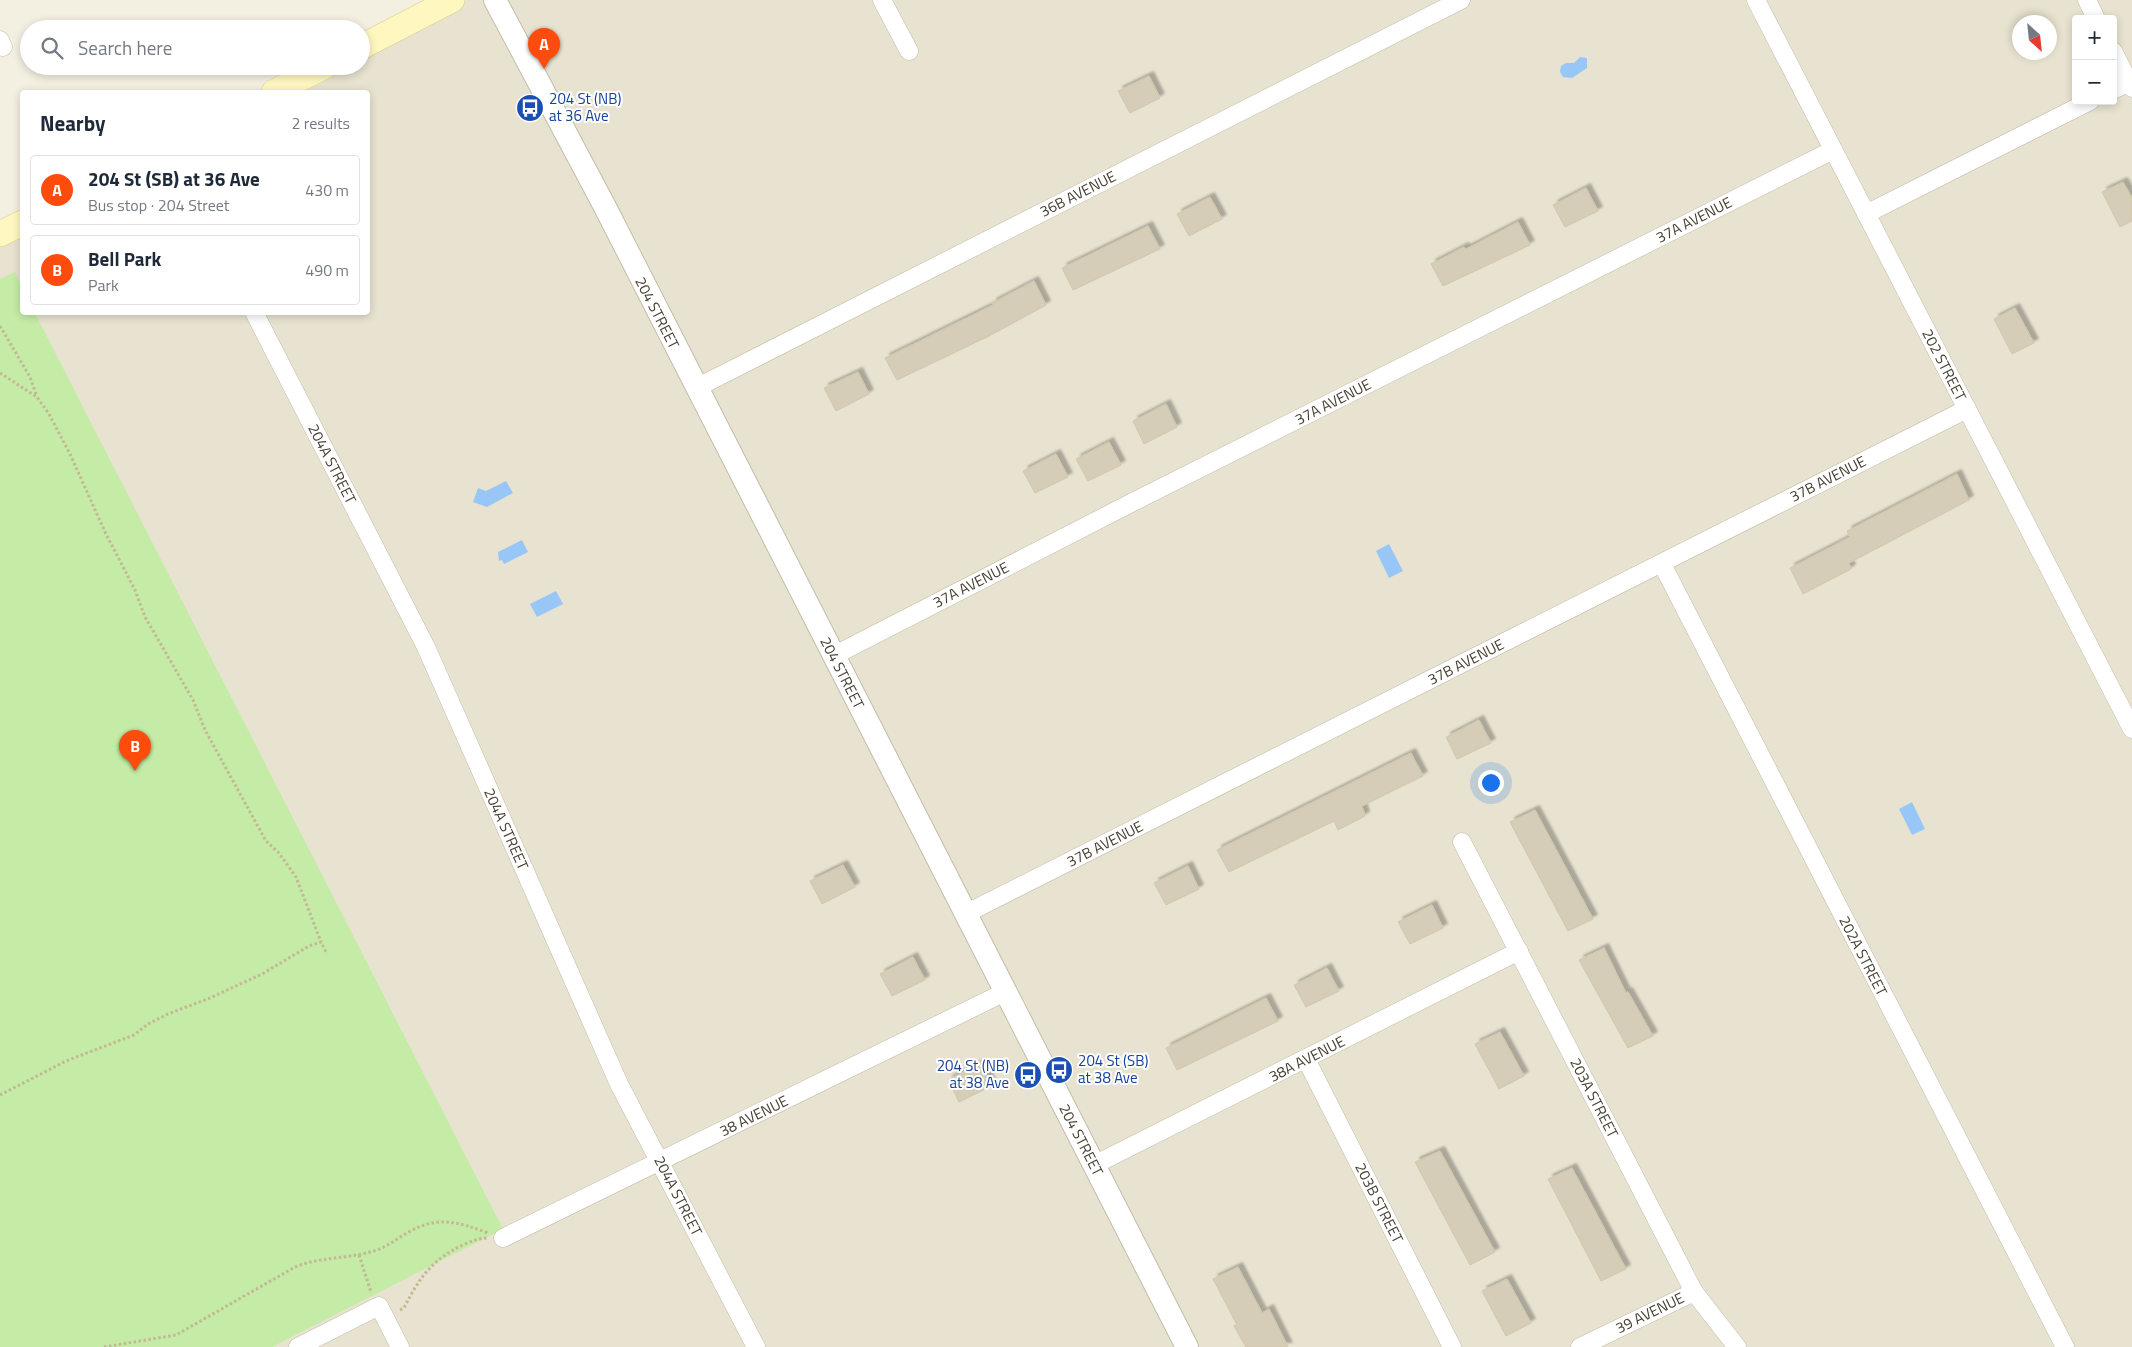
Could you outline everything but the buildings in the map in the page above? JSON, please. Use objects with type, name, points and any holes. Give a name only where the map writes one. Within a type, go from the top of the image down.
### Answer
[{"type":"main road","points":[[370,42],[452,0]]},
{"type":"main road","points":[[278,90],[307,75]]},
{"type":"main road","points":[[0,234],[20,224]]},
{"type":"street","name":"204 STREET","points":[[495,0],[595,188],[1187,1347]]},
{"type":"street","points":[[882,0],[909,51]]},
{"type":"street","name":"36B AVENUE","points":[[696,388],[1461,0]]},
{"type":"street","name":"202 STREET","points":[[1756,0],[2132,730]]},
{"type":"street","points":[[2087,0],[2094,15]]},
{"type":"street","points":[[2116,60],[2125,86]]},
{"type":"street","points":[[1866,214],[2082,105]]},
{"type":"street","name":"37A AVENUE","points":[[833,656],[1833,150]]},
{"type":"street","name":"204A STREET","points":[[256,315],[426,647],[619,1084],[756,1347]]},
{"type":"street","name":"37B AVENUE","points":[[965,914],[1967,409]]},
{"type":"street","name":"202A STREET","points":[[1662,564],[2065,1347]]},
{"type":"street","name":"203A STREET","points":[[1462,842],[1694,1292],[1737,1347]]},
{"type":"street","name":"38A AVENUE","points":[[1094,1165],[1519,952]]},
{"type":"street","name":"38 AVENUE","points":[[503,1238],[1005,992]]},
{"type":"street","name":"203B STREET","points":[[1306,1059],[1452,1347]]},
{"type":"street","name":"39 AVENUE","points":[[1580,1347],[1694,1292]]},
{"type":"street","points":[[298,1347],[382,1312],[400,1347]]},
{"type":"path","points":[[0,326],[30,377],[37,397],[50,414],[70,454],[86,493],[135,590],[145,617],[193,700],[218,753],[266,841],[279,853],[296,877],[327,954]]},
{"type":"path","points":[[0,373],[37,397]]},
{"type":"path","points":[[0,1095],[66,1062],[134,1035],[148,1024],[168,1014],[210,998],[262,974],[296,953],[321,942]]},
{"type":"path","points":[[104,1347],[130,1345],[176,1335],[295,1267],[310,1261],[376,1251],[418,1226],[429,1222],[447,1221],[465,1224],[503,1238]]},
{"type":"path","points":[[358,1254],[370,1290],[382,1312],[404,1308],[414,1287],[431,1265],[450,1251],[480,1238],[503,1238]]},
{"type":"shaded area","points":[[453,0],[2132,0],[2132,1347],[0,1347],[0,235],[20,224],[20,315],[370,315],[370,90],[278,90],[307,75],[370,75],[370,42]]},
{"type":"green space","points":[[15,272],[20,283],[20,315],[36,315],[503,1229],[272,1347],[0,1347],[0,279]]},
{"type":"water","points":[[1580,57],[1587,58],[1587,68],[1572,78],[1563,77],[1560,72],[1561,66],[1566,63],[1574,63]]},
{"type":"water","points":[[506,481],[513,493],[487,507],[473,502],[478,488],[486,491]]},
{"type":"water","points":[[522,540],[528,552],[504,564],[502,560],[499,561],[498,552]]},
{"type":"water","points":[[1389,544],[1403,571],[1389,578],[1376,551]]},
{"type":"water","points":[[556,591],[563,604],[537,617],[530,604]]},
{"type":"water","points":[[1912,802],[1925,829],[1912,835],[1899,809]]},
{"type":"place","name":"204 St (SB) at 36 Ave","points":[[544,69]]},
{"type":"place","name":"204 St (NB) at 36 Ave","points":[[530,108]]},
{"type":"place","name":"Bell Park","points":[[135,771]]},
{"type":"place","name":"204 St (SB) at 38 Ave","points":[[1059,1070]]},
{"type":"place","name":"204 St (NB) at 38 Ave","points":[[1028,1075]]}]
